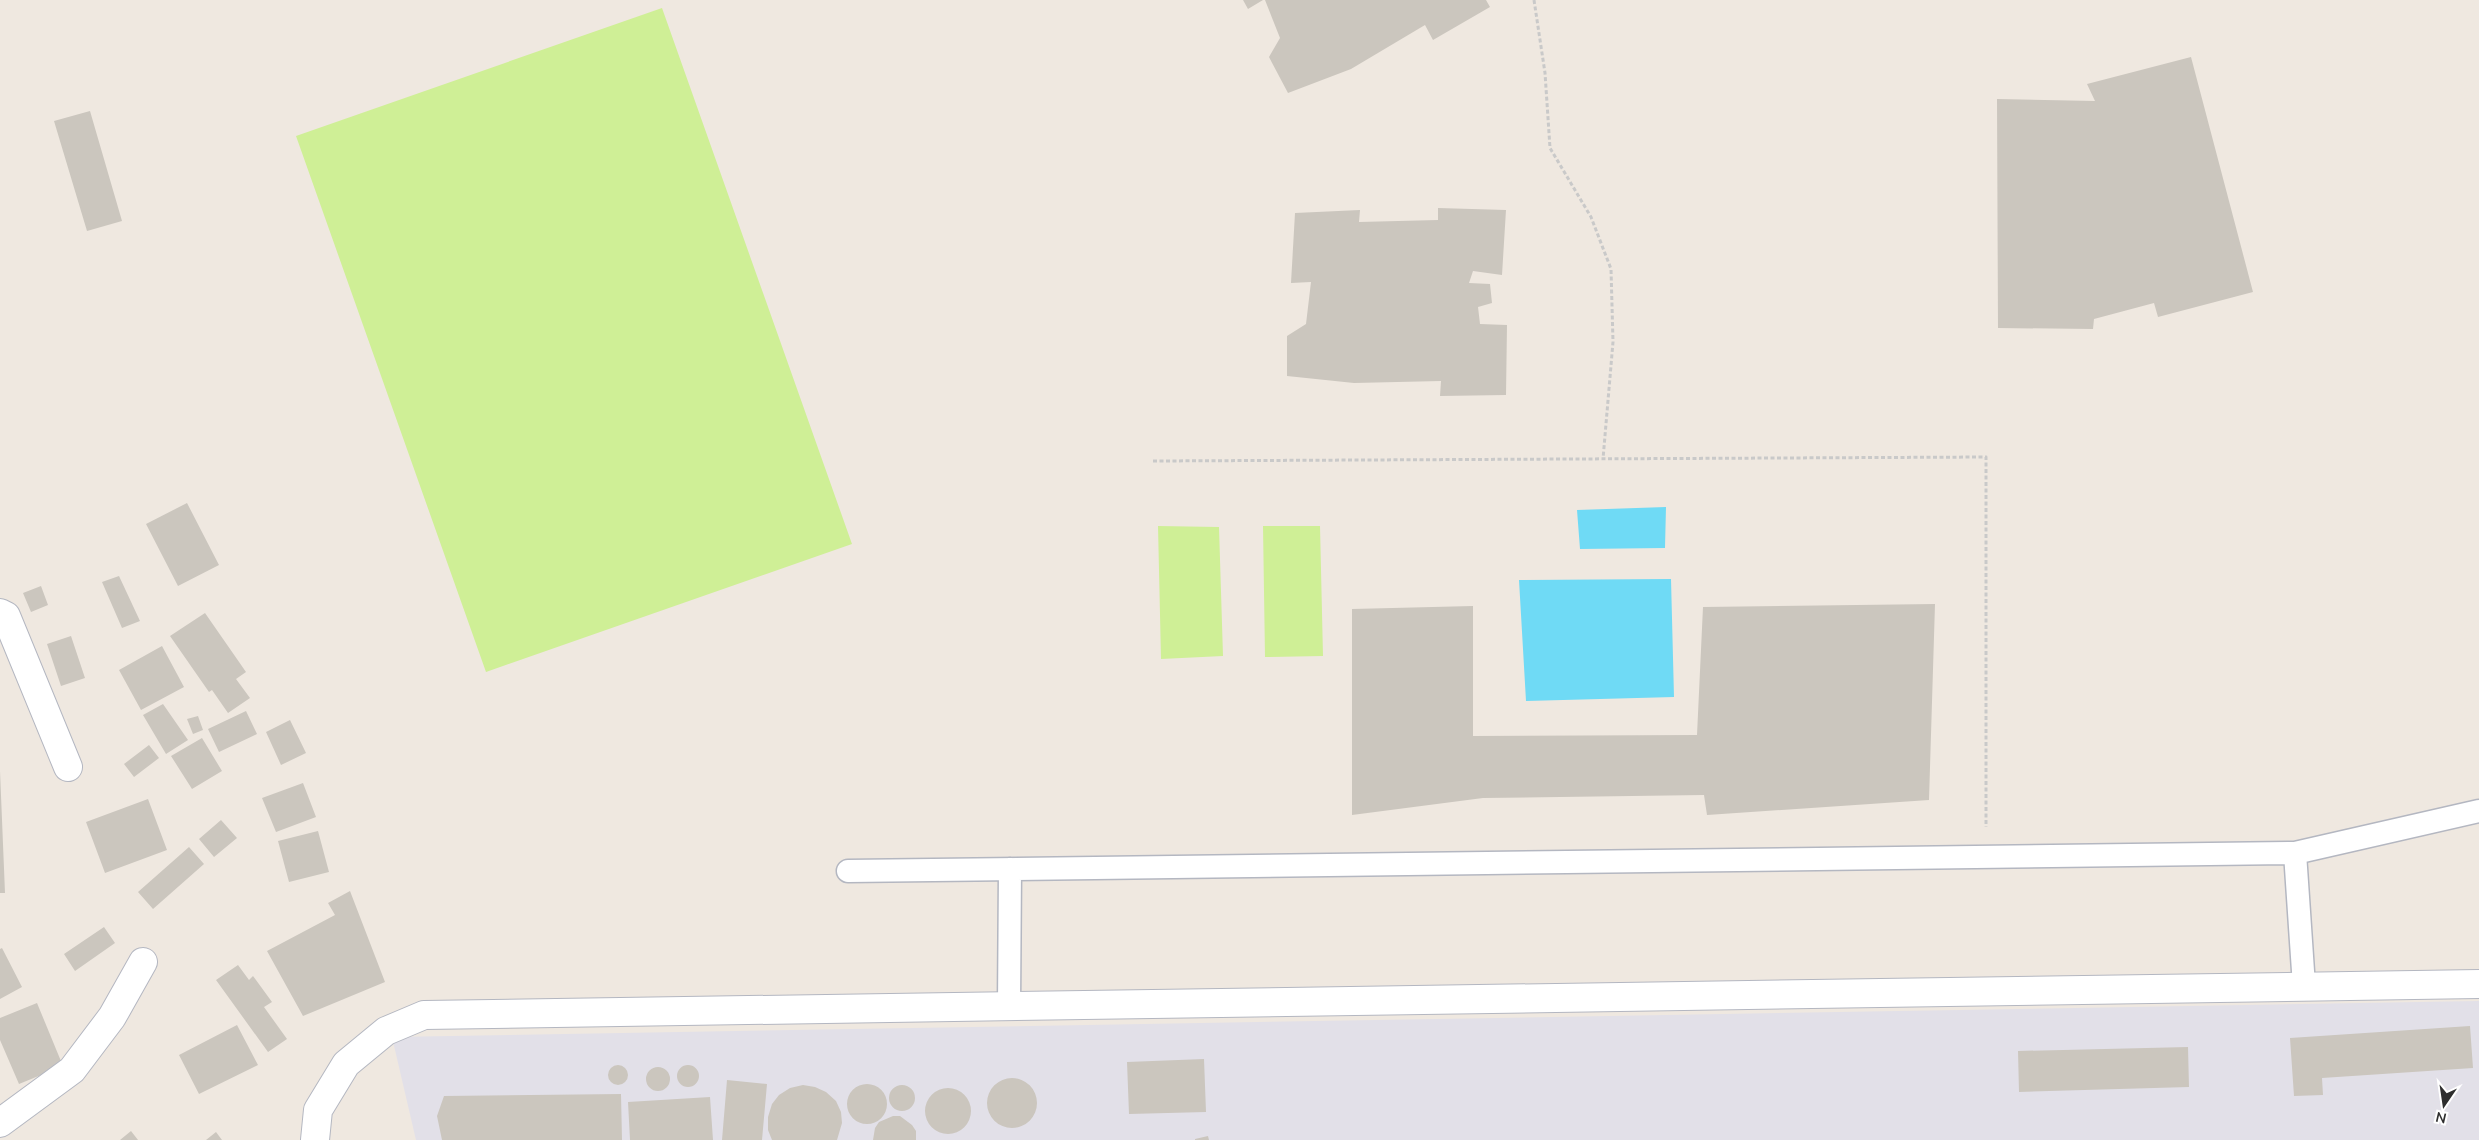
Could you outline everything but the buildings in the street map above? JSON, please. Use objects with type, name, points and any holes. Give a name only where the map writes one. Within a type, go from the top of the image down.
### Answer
[{"type":"street","points":[[0,613],[6,616],[68,767]]},
{"type":"street","points":[[0,1124],[72,1070],[112,1017],[143,962]]},
{"type":"street","points":[[315,1140],[318,1110],[346,1064],[386,1031],[424,1015],[2479,984]]},
{"type":"lane","points":[[848,871],[2295,853],[2479,811]]},
{"type":"lane","points":[[2295,853],[2304,986]]},
{"type":"lane","points":[[1009,1005],[1010,869]]},
{"type":"path","points":[[1534,0],[1545,73],[1550,148],[1591,216],[1611,269],[1613,342],[1604,459]]},
{"type":"path","points":[[1153,461],[1986,457],[1986,858]]},
{"type":"shaded area","points":[[2479,1001],[2479,1140],[416,1140],[392,1037]]},
{"type":"green space","points":[[662,8],[852,544],[486,672],[296,136]]},
{"type":"green space","points":[[1158,526],[1219,527],[1223,656],[1161,659]]},
{"type":"green space","points":[[1263,526],[1320,526],[1323,656],[1265,657]]},
{"type":"water","points":[[1666,507],[1665,548],[1580,549],[1577,510]]},
{"type":"water","points":[[1671,579],[1674,697],[1526,701],[1519,580]]}]
